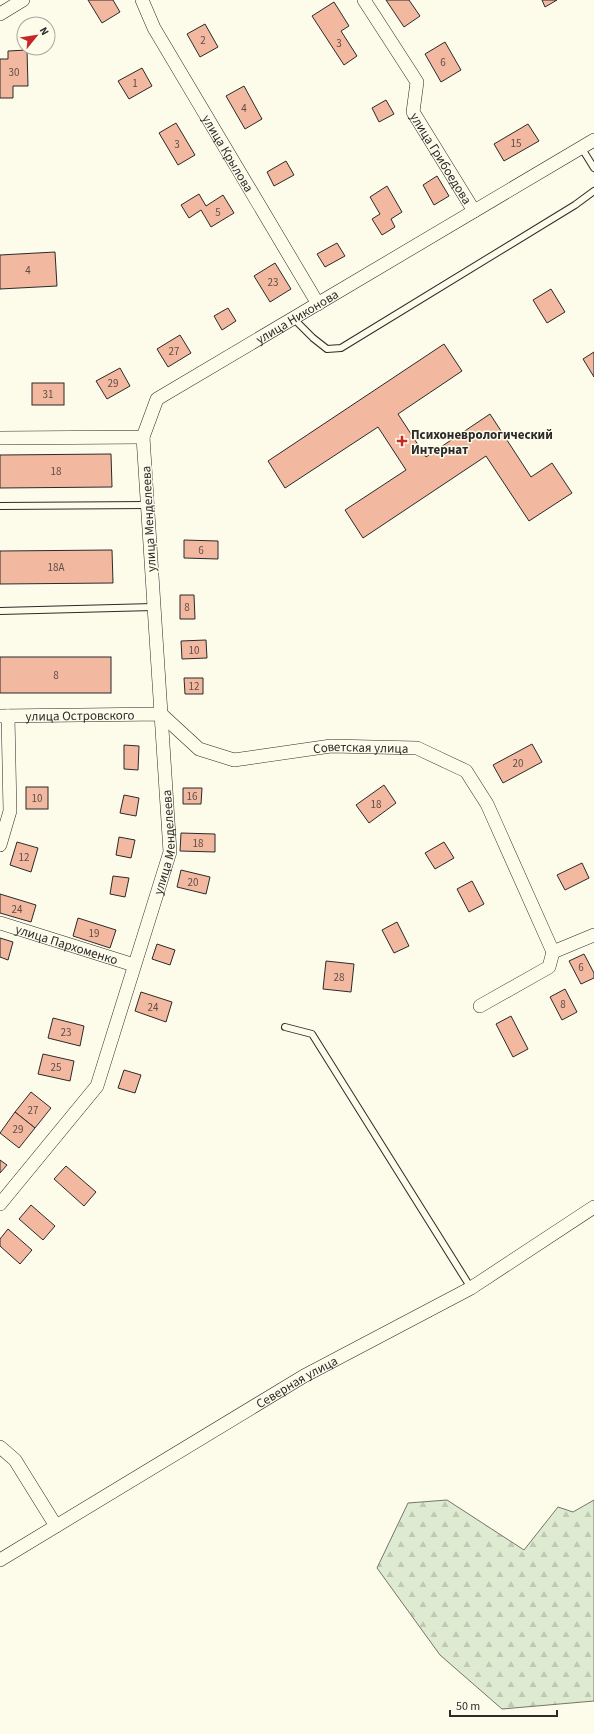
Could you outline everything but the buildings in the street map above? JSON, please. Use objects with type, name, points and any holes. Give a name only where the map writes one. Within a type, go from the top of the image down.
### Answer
[{"type":"street","points":[[0,14],[23,0]]},
{"type":"street","name":"улица Крылова","points":[[142,0],[154,28],[318,304]]},
{"type":"street","name":"улица Грибоедова","points":[[364,0],[417,82],[414,112],[474,211]]},
{"type":"street","name":"улица Никонова","points":[[143,437],[157,399],[594,140]]},
{"type":"street","points":[[0,438],[143,437]]},
{"type":"street","name":"улица Менделеева","points":[[0,1204],[97,1086],[170,852],[143,437]]},
{"type":"street","name":"улица Островского","points":[[4,716],[161,714]]},
{"type":"street","name":"Советская улица","points":[[161,714],[199,749],[234,760],[330,746],[417,748],[466,771],[487,804],[553,952]]},
{"type":"street","points":[[0,845],[10,811],[4,716]]},
{"type":"street","name":"улица Пархоменко","points":[[0,923],[134,965]]},
{"type":"street","points":[[480,1006],[549,968],[553,952],[594,935]]},
{"type":"street","name":"Северная улица","points":[[0,1560],[304,1376],[471,1288],[594,1207]]},
{"type":"street","points":[[0,1447],[15,1460],[56,1526]]},
{"type":"lane","points":[[582,146],[594,168]]},
{"type":"lane","points":[[293,318],[313,338],[327,349],[340,348],[575,205],[594,191]]},
{"type":"lane","points":[[0,506],[147,505]]},
{"type":"lane","points":[[0,611],[153,607]]},
{"type":"lane","points":[[285,1027],[312,1034],[471,1288]]},
{"type":"green space","points":[[447,1500],[524,1550],[558,1507],[573,1512],[594,1500],[594,1701],[502,1709],[440,1655],[377,1568],[408,1503]]},
{"type":"place","name":"Психоневрологический Интернат","points":[[402,441]]}]
